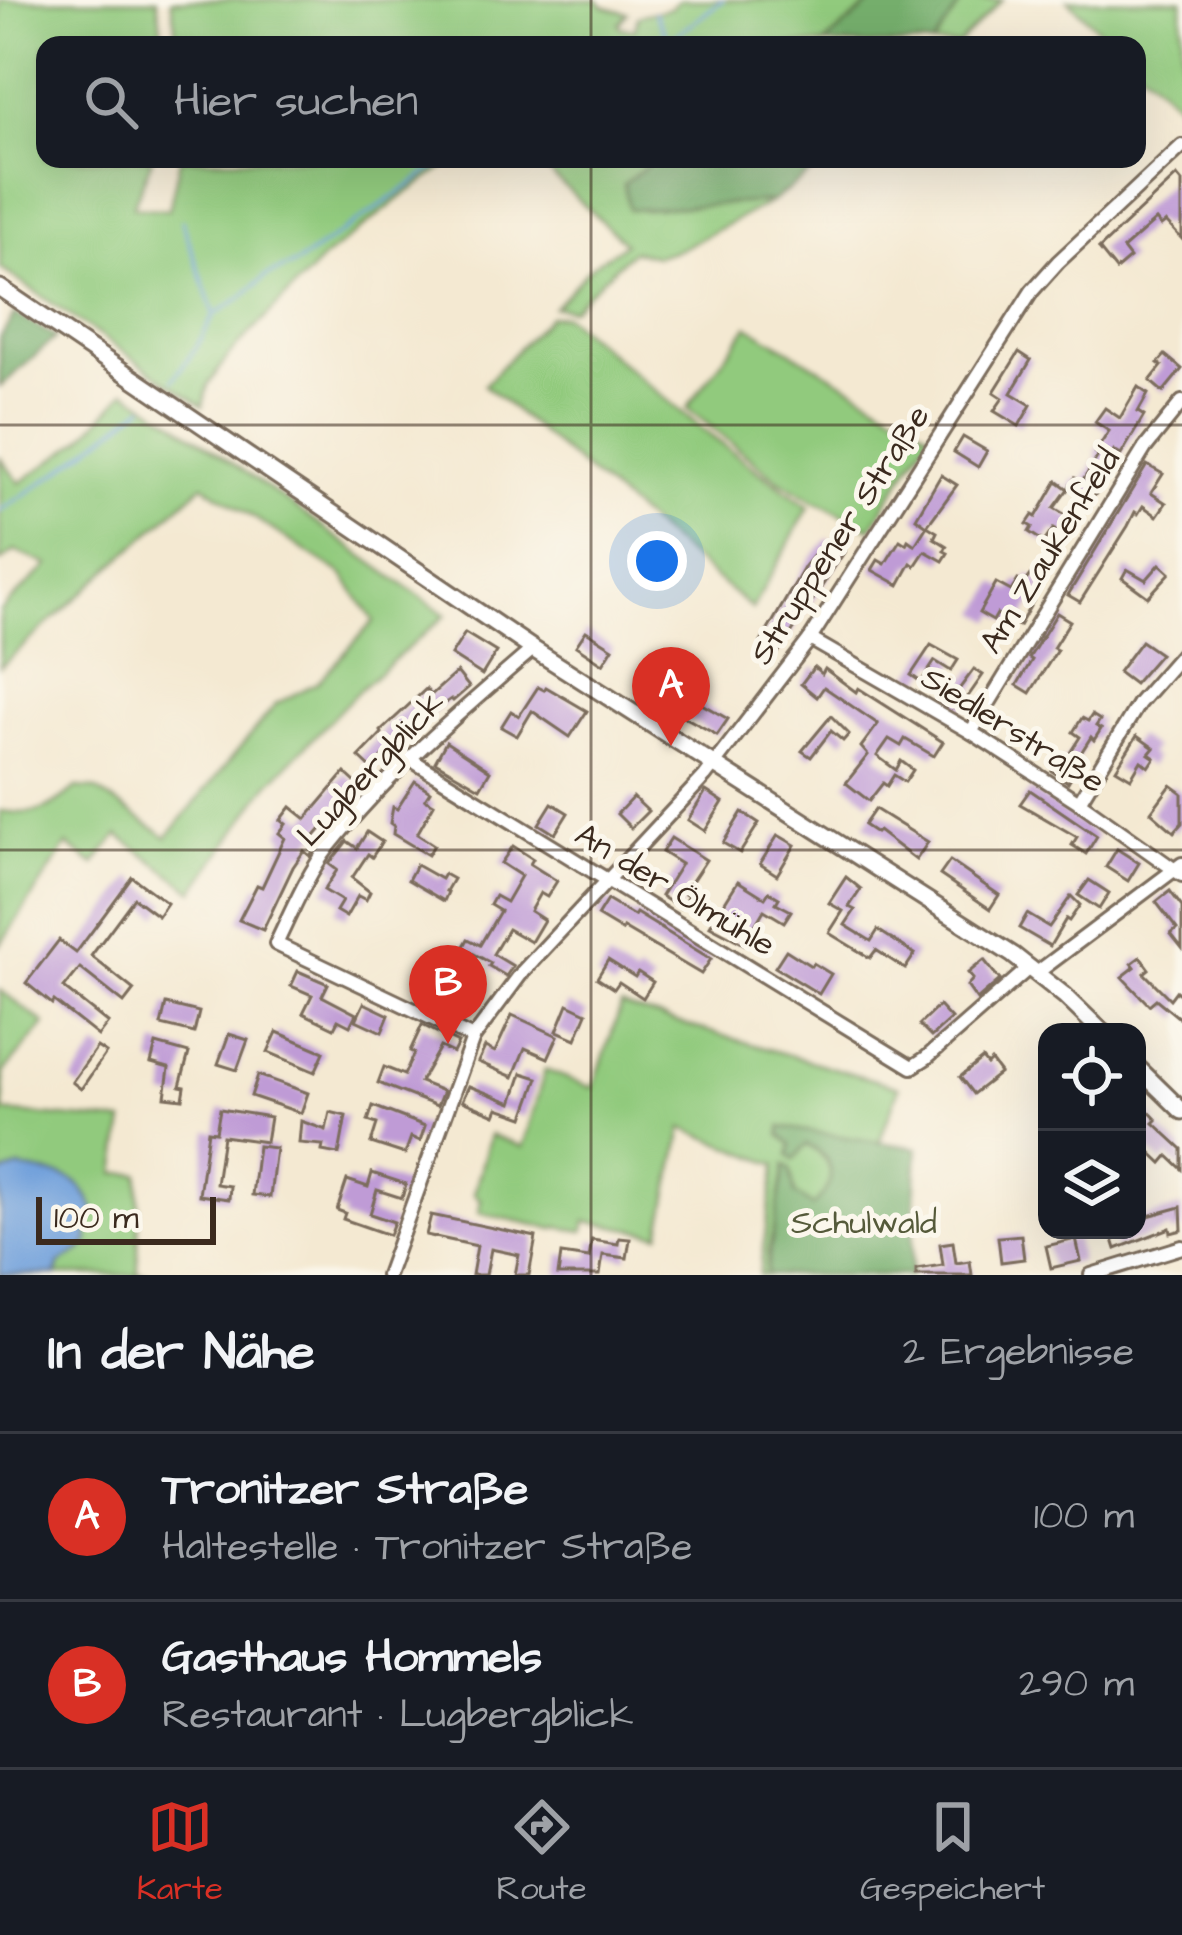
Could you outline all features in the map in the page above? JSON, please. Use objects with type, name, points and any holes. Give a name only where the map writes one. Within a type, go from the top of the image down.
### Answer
[{"type":"street","name":"Struppener Straße","points":[[387,1275],[473,1038],[523,971],[714,765],[810,639],[1017,312],[1058,262],[1182,146]]},
{"type":"street","points":[[0,288],[533,649],[1034,969],[1092,1023]]},
{"type":"street","name":"Am Zaukenfeld","points":[[971,732],[1145,448],[1182,402]]},
{"type":"street","name":"Siedlerstraße","points":[[810,639],[971,732],[1180,869]]},
{"type":"street","name":"Lugbergblick","points":[[473,1038],[276,944],[329,846],[410,759],[533,649]]},
{"type":"street","points":[[1079,802],[1139,704],[1182,654]]},
{"type":"street","name":"An der Ölmühle","points":[[410,759],[912,1067],[1034,969]]},
{"type":"street","points":[[1034,969],[1180,869]]},
{"type":"street","points":[[1146,1076],[1182,1111]]},
{"type":"street","points":[[1091,1275],[1182,1247]]},
{"type":"green space","points":[[0,0],[157,0],[163,36],[36,36],[36,168],[148,168],[133,207],[169,210],[178,168],[444,168],[323,259],[230,354],[208,385],[203,406],[0,268]]},
{"type":"green space","points":[[171,0],[598,0],[628,13],[619,24],[635,29],[638,16],[671,8],[679,0],[875,0],[833,36],[177,36]]},
{"type":"green space","points":[[875,0],[963,0],[939,36],[833,36]]},
{"type":"green space","points":[[963,0],[1002,0],[967,36],[939,36]]},
{"type":"green space","points":[[1068,0],[1182,0],[1182,108],[1146,74],[1146,36],[1106,36]]},
{"type":"green space","points":[[545,168],[644,168],[624,184],[630,210],[773,201],[678,250],[656,256],[632,251],[571,309],[554,307],[590,268],[625,243]]},
{"type":"green space","points":[[644,168],[818,168],[773,201],[629,210],[624,184]]},
{"type":"green space","points":[[15,314],[56,337],[0,387],[0,337]]},
{"type":"green space","points":[[563,315],[712,437],[809,507],[752,609],[484,385],[549,316]]},
{"type":"green space","points":[[748,326],[930,433],[871,528],[777,479],[687,408]]},
{"type":"green space","points":[[126,391],[446,615],[360,689],[268,785],[194,891],[118,835],[94,865],[67,845],[0,945],[0,811],[41,810],[76,788],[95,789],[167,837],[276,704],[318,682],[374,621],[343,575],[203,485],[0,667],[0,611],[49,565],[15,551],[0,562],[0,458],[20,483],[82,439]]},
{"type":"green space","points":[[0,990],[45,1024],[4,1072],[4,1112],[124,1122],[116,1173],[139,1174],[138,1273],[150,1275],[56,1275],[60,1263],[82,1250],[34,1172],[19,1168],[0,1174]]},
{"type":"green space","points":[[621,1006],[899,1087],[879,1143],[781,1127],[824,1159],[830,1179],[814,1207],[795,1194],[790,1169],[766,1275],[759,1275],[776,1165],[683,1128],[660,1234],[586,1221],[584,1231],[555,1229],[479,1213],[481,1199],[474,1194],[490,1135],[523,1147],[545,1070],[593,1088]]},
{"type":"green space","name":"Schulwald","points":[[781,1127],[918,1148],[911,1275],[766,1275],[785,1165],[795,1194],[813,1206],[826,1189],[830,1172],[825,1157],[806,1145],[794,1160],[789,1156],[791,1144],[780,1135]]},
{"type":"water","points":[[19,1168],[73,1181],[95,1211],[86,1221],[89,1241],[60,1263],[56,1275],[0,1275],[0,1174]]},
{"type":"building","points":[[1177,176],[1182,182],[1182,239],[1166,222],[1161,226],[1156,220],[1123,249],[1130,258],[1116,270],[1099,249]]},
{"type":"building","points":[[1019,352],[1031,360],[1011,393],[1031,405],[1019,426],[994,411],[1003,398],[994,392]]},
{"type":"building","points":[[1165,355],[1182,369],[1163,392],[1150,381]]},
{"type":"building","points":[[1138,387],[1148,394],[1138,412],[1144,416],[1121,455],[1114,451],[1100,473],[1107,477],[1091,501],[1069,487],[1075,478],[1082,482],[1109,431],[1095,422],[1105,408],[1120,418]]},
{"type":"building","points":[[963,437],[987,451],[978,467],[954,452]]},
{"type":"building","points":[[1147,465],[1163,474],[1151,493],[1166,503],[1157,516],[1143,506],[1135,512],[1080,602],[1068,595]]},
{"type":"building","points":[[941,475],[957,485],[927,526],[916,518]]},
{"type":"building","points":[[1057,481],[1068,489],[1054,508],[1076,521],[1066,537],[1053,529],[1044,542],[1029,532],[1032,527],[1027,524]]},
{"type":"building","points":[[927,526],[947,546],[943,561],[925,551],[915,566],[911,563],[899,585],[872,570],[878,560],[885,564],[900,540],[915,545]]},
{"type":"building","points":[[828,538],[845,551],[778,653],[761,642],[805,566]]},
{"type":"building","points":[[1160,564],[1170,573],[1148,597],[1122,578],[1127,569],[1146,580]]},
{"type":"building","points":[[1030,575],[1042,585],[1019,626],[997,614],[993,621],[979,613],[996,583],[1011,591],[1018,580],[1024,583]]},
{"type":"building","points":[[1057,613],[1070,621],[1030,693],[1017,685]]},
{"type":"building","points":[[586,631],[613,648],[603,664],[576,646]]},
{"type":"building","points":[[465,633],[496,652],[482,675],[451,655]]},
{"type":"building","points":[[1141,641],[1160,654],[1134,684],[1118,672]]},
{"type":"building","points":[[931,645],[958,660],[951,671],[935,661],[921,682],[911,675]]},
{"type":"building","points":[[814,667],[822,674],[825,669],[856,692],[858,688],[943,742],[934,756],[905,739],[901,746],[889,739],[877,756],[896,770],[901,761],[913,770],[905,782],[894,775],[869,801],[846,783],[868,755],[861,747],[878,724],[824,687],[817,697],[801,684]]},
{"type":"building","points":[[974,669],[983,675],[967,698],[972,701],[967,709],[962,706],[959,711],[948,704]]},
{"type":"building","points":[[457,672],[469,687],[453,701],[393,746],[372,769],[359,757],[426,689],[431,695]]},
{"type":"building","points":[[667,676],[681,684],[677,690],[728,719],[717,735],[655,696]]},
{"type":"building","points":[[538,687],[587,711],[570,737],[532,711],[517,736],[501,727],[511,711],[519,716]]},
{"type":"building","points":[[1092,715],[1100,720],[1096,726],[1101,729],[1074,764],[1068,782],[1052,771],[1080,737],[1073,732],[1082,718],[1088,721]]},
{"type":"building","points":[[831,716],[849,734],[843,741],[831,731],[811,757],[802,751]]},
{"type":"building","points":[[1137,736],[1154,748],[1149,754],[1155,758],[1149,767],[1141,761],[1131,778],[1116,769]]},
{"type":"building","points":[[446,742],[490,771],[480,788],[435,762]]},
{"type":"building","points":[[345,773],[358,785],[310,842],[316,846],[310,856],[304,851],[293,867],[263,930],[239,920],[257,885],[262,887],[285,838],[279,833],[286,824],[281,820],[291,807],[306,819]]},
{"type":"building","points":[[415,781],[430,791],[425,799],[434,804],[417,834],[434,845],[428,855],[393,834],[390,823],[393,807],[397,809]]},
{"type":"building","points":[[1171,785],[1182,793],[1182,823],[1174,832],[1151,812]]},
{"type":"building","points":[[1030,790],[1097,836],[1086,854],[1072,845],[1077,837],[1020,804]]},
{"type":"building","points":[[706,791],[723,802],[705,831],[688,820]]},
{"type":"building","points":[[633,797],[648,811],[631,828],[617,814]]},
{"type":"building","points":[[552,803],[568,813],[555,834],[539,824]]},
{"type":"building","points":[[875,809],[928,842],[916,860],[864,825]]},
{"type":"building","points":[[742,812],[759,823],[740,853],[723,843]]},
{"type":"building","points":[[367,832],[382,842],[352,878],[370,892],[366,900],[358,896],[346,917],[336,911],[342,901],[324,890],[337,870],[329,864],[347,841],[357,848]]},
{"type":"building","points":[[778,835],[795,845],[777,875],[760,864]]},
{"type":"building","points":[[671,838],[706,860],[684,893],[688,895],[680,908],[661,896],[681,864],[662,852]]},
{"type":"building","points":[[513,846],[557,881],[547,897],[540,893],[530,911],[544,920],[531,942],[508,929],[493,954],[513,966],[506,976],[463,948],[468,939],[480,945],[500,911],[490,905],[495,896],[506,902],[521,876],[501,863]]},
{"type":"building","points":[[1117,849],[1139,863],[1128,881],[1106,867]]},
{"type":"building","points":[[950,861],[999,895],[990,909],[940,875]]},
{"type":"building","points":[[416,865],[441,879],[444,874],[453,879],[444,901],[408,880]]},
{"type":"building","points":[[132,877],[167,903],[158,916],[134,898],[91,956],[134,990],[124,1003],[80,968],[64,988],[108,1023],[98,1036],[26,983],[59,940],[76,953]]},
{"type":"building","points":[[846,877],[861,889],[849,907],[855,910],[845,925],[871,941],[878,930],[915,954],[905,969],[876,950],[870,958],[829,933],[843,911],[829,903]]},
{"type":"building","points":[[1089,880],[1109,893],[1099,909],[1078,895]]},
{"type":"building","points":[[738,881],[765,898],[769,892],[779,898],[776,903],[791,911],[784,922],[764,910],[744,944],[710,926]]},
{"type":"building","points":[[1170,891],[1182,907],[1182,948],[1171,934],[1177,929],[1156,902]]},
{"type":"building","points":[[1071,896],[1080,905],[1050,946],[1019,928],[1027,914],[1049,927]]},
{"type":"building","points":[[607,900],[711,959],[701,974],[597,916]]},
{"type":"building","points":[[786,950],[831,974],[819,994],[775,967]]},
{"type":"building","points":[[1140,957],[1149,969],[1144,973],[1170,999],[1176,991],[1182,996],[1179,1018],[1156,999],[1149,1005],[1122,977]]},
{"type":"building","points":[[608,960],[653,982],[643,998],[619,982],[614,989],[597,978]]},
{"type":"building","points":[[984,960],[1000,980],[977,1000],[967,986],[973,979],[968,973]]},
{"type":"building","points":[[298,971],[328,984],[322,996],[356,1014],[350,1026],[338,1020],[334,1028],[303,1013],[312,995],[291,986]]},
{"type":"building","points":[[364,1003],[389,1015],[382,1032],[356,1020]]},
{"type":"building","points":[[166,1004],[199,1012],[194,1033],[161,1025]]},
{"type":"building","points":[[568,1004],[587,1013],[576,1039],[557,1031]]},
{"type":"building","points":[[939,1006],[951,1019],[931,1037],[919,1025]]},
{"type":"building","points":[[512,1015],[558,1036],[548,1058],[525,1048],[513,1077],[478,1062],[485,1047],[495,1052]]},
{"type":"building","points":[[422,1025],[458,1043],[453,1053],[440,1047],[420,1082],[443,1091],[437,1106],[378,1083],[384,1067],[404,1075]]},
{"type":"building","points":[[277,1032],[324,1052],[315,1072],[268,1052]]},
{"type":"building","points":[[229,1034],[248,1040],[237,1070],[218,1064]]},
{"type":"building","points":[[156,1044],[189,1053],[180,1086],[185,1087],[183,1099],[165,1097],[169,1068],[151,1063]]},
{"type":"building","points":[[97,1047],[106,1053],[81,1089],[72,1082]]},
{"type":"building","points":[[982,1059],[987,1065],[991,1061],[1000,1073],[973,1094],[960,1077]]},
{"type":"building","points":[[522,1073],[538,1078],[524,1117],[498,1108],[495,1115],[462,1101],[469,1086],[512,1103]]},
{"type":"building","points":[[258,1075],[308,1093],[301,1113],[251,1096]]},
{"type":"building","points":[[373,1106],[425,1126],[420,1141],[411,1137],[405,1154],[371,1143],[377,1124],[368,1121]]},
{"type":"building","points":[[1146,1108],[1157,1120],[1154,1123],[1182,1149],[1182,1169],[1168,1156],[1162,1163],[1146,1148]]},
{"type":"building","points":[[220,1109],[270,1117],[266,1142],[223,1136],[216,1184],[230,1186],[229,1199],[199,1195],[208,1131],[216,1132]]},
{"type":"building","points":[[330,1112],[346,1116],[339,1154],[322,1151],[323,1145],[299,1143],[301,1121],[326,1130]]},
{"type":"building","points":[[258,1146],[276,1148],[270,1197],[252,1195]]},
{"type":"building","points":[[372,1173],[406,1184],[402,1198],[377,1190],[370,1214],[394,1222],[389,1235],[343,1219],[345,1213],[337,1210],[347,1180],[368,1187]]},
{"type":"building","points":[[1181,1207],[1182,1230],[1171,1233],[1170,1228],[1146,1237],[1146,1217]]},
{"type":"building","points":[[431,1215],[536,1237],[529,1275],[515,1275],[519,1255],[491,1249],[486,1275],[472,1275],[477,1246],[426,1235]]},
{"type":"building","points":[[1021,1235],[1024,1259],[1001,1262],[998,1237]]},
{"type":"building","points":[[619,1238],[630,1239],[627,1258],[603,1255],[600,1275],[558,1275],[561,1254],[589,1258],[592,1240],[618,1244]]},
{"type":"building","points":[[1076,1239],[1081,1261],[1051,1268],[1046,1246]]},
{"type":"building","points":[[1113,1239],[1142,1239],[1116,1249]]},
{"type":"building","points":[[953,1242],[956,1263],[970,1261],[972,1275],[916,1275],[916,1269],[943,1265],[940,1244]]},
{"type":"waterway","points":[[675,36],[723,0]]},
{"type":"waterway","points":[[655,12],[667,36]]},
{"type":"waterway","points":[[173,380],[214,315],[266,276],[296,264],[435,168]]},
{"type":"waterway","points":[[182,221],[214,313]]},
{"type":"waterway","points":[[0,511],[144,406]]},
{"type":"place","name":"Tronitzer Straße","points":[[671,746]]},
{"type":"place","name":"Gasthaus Hommels","points":[[448,1044]]}]
